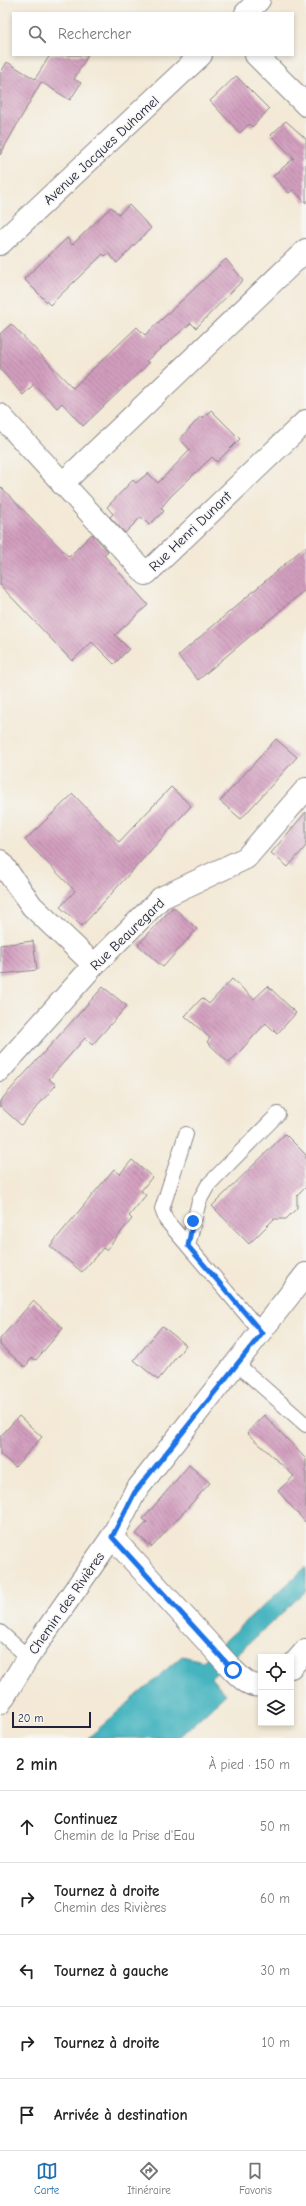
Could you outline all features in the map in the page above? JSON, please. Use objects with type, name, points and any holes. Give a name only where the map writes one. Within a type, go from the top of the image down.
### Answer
[{"type":"street","points":[[247,12],[259,0]]},
{"type":"street","name":"Avenue Jacques Duhamel","points":[[0,244],[200,56]]},
{"type":"street","points":[[257,56],[306,105]]},
{"type":"street","points":[[62,484],[306,250]]},
{"type":"street","name":"Rue Henri Dunant","points":[[0,415],[146,574],[306,421]]},
{"type":"street","name":"Rue Beauregard","points":[[0,1070],[94,965],[160,898],[246,858],[306,789]]},
{"type":"street","points":[[0,861],[32,906],[94,965]]},
{"type":"street","name":"Chemin des Rivières","points":[[0,1703],[28,1657],[112,1537],[135,1492],[262,1333],[306,1274]]},
{"type":"street","points":[[112,1537],[233,1670],[245,1681],[258,1686]]},
{"type":"street","points":[[294,1664],[306,1650]]},
{"type":"lane","points":[[188,1246],[199,1202],[208,1185],[278,1114]]},
{"type":"lane","points":[[186,1134],[162,1209],[166,1220],[262,1333]]},
{"type":"lane","points":[[237,1364],[306,1425]]},
{"type":"lane","points":[[0,1632],[28,1657]]},
{"type":"water","points":[[306,1567],[306,1591],[211,1678],[226,1694],[178,1738],[88,1738],[182,1656],[203,1661]]},
{"type":"building","points":[[49,56],[87,56],[74,79],[81,83],[70,100],[41,82],[0,155],[0,74],[7,62],[35,79]]},
{"type":"building","points":[[236,76],[269,109],[252,127],[249,124],[240,133],[210,101]]},
{"type":"building","points":[[286,121],[306,139],[306,203],[293,190],[289,193],[273,176],[294,158],[271,135]]},
{"type":"building","points":[[129,205],[151,228],[117,263],[108,253],[105,256],[103,254],[50,305],[24,279],[67,238],[72,245],[111,207],[119,214]]},
{"type":"building","points":[[226,259],[243,280],[196,328],[191,323],[146,361],[149,363],[83,426],[62,403],[57,408],[34,384],[23,395],[0,369],[0,334],[11,324],[73,388],[137,327],[145,335]]},
{"type":"building","points":[[211,410],[240,439],[217,462],[212,457],[171,496],[161,508],[164,511],[149,525],[141,517],[125,533],[110,517],[113,514],[107,507],[133,480],[136,483],[148,473],[158,483],[190,450],[180,439],[201,416],[203,418]]},
{"type":"building","points":[[0,486],[69,557],[92,534],[108,551],[104,555],[148,605],[115,635],[129,649],[114,664],[92,642],[72,661],[0,585]]},
{"type":"building","points":[[306,546],[306,589],[198,680],[178,656]]},
{"type":"building","points":[[276,739],[297,757],[241,819],[220,801]]},
{"type":"building","points":[[171,787],[191,806],[82,926],[60,907],[75,891],[25,840],[73,794],[119,842]]},
{"type":"building","points":[[306,812],[306,846],[288,867],[271,853]]},
{"type":"building","points":[[173,907],[197,929],[163,967],[138,945]]},
{"type":"building","points":[[33,941],[37,970],[0,974],[0,945]]},
{"type":"building","points":[[232,979],[254,999],[268,986],[296,1013],[277,1034],[266,1023],[229,1063],[207,1042],[210,1038],[185,1016],[202,998],[209,1004]]},
{"type":"building","points":[[103,987],[127,1006],[92,1045],[85,1038],[49,1079],[56,1085],[21,1125],[0,1106],[0,1101]]},
{"type":"building","points":[[285,1134],[306,1155],[306,1187],[297,1196],[297,1208],[286,1219],[274,1219],[249,1244],[212,1206]]},
{"type":"building","points":[[132,1160],[152,1177],[141,1191],[146,1195],[129,1216],[132,1219],[106,1250],[103,1248],[82,1272],[50,1246],[114,1169],[120,1174]]},
{"type":"building","points":[[33,1301],[63,1328],[36,1360],[32,1358],[25,1367],[0,1345],[0,1339]]},
{"type":"building","points":[[162,1326],[186,1345],[158,1380],[134,1360]]},
{"type":"building","points":[[264,1415],[306,1459],[306,1523],[278,1491],[294,1476],[247,1433]]},
{"type":"building","points":[[19,1416],[42,1437],[15,1467],[0,1454],[0,1437]]},
{"type":"building","points":[[189,1465],[210,1483],[152,1547],[136,1534],[147,1522],[143,1519]]},
{"type":"route","points":[[193,1221],[188,1246],[262,1333],[135,1492],[112,1537],[191,1626],[233,1670]]}]
